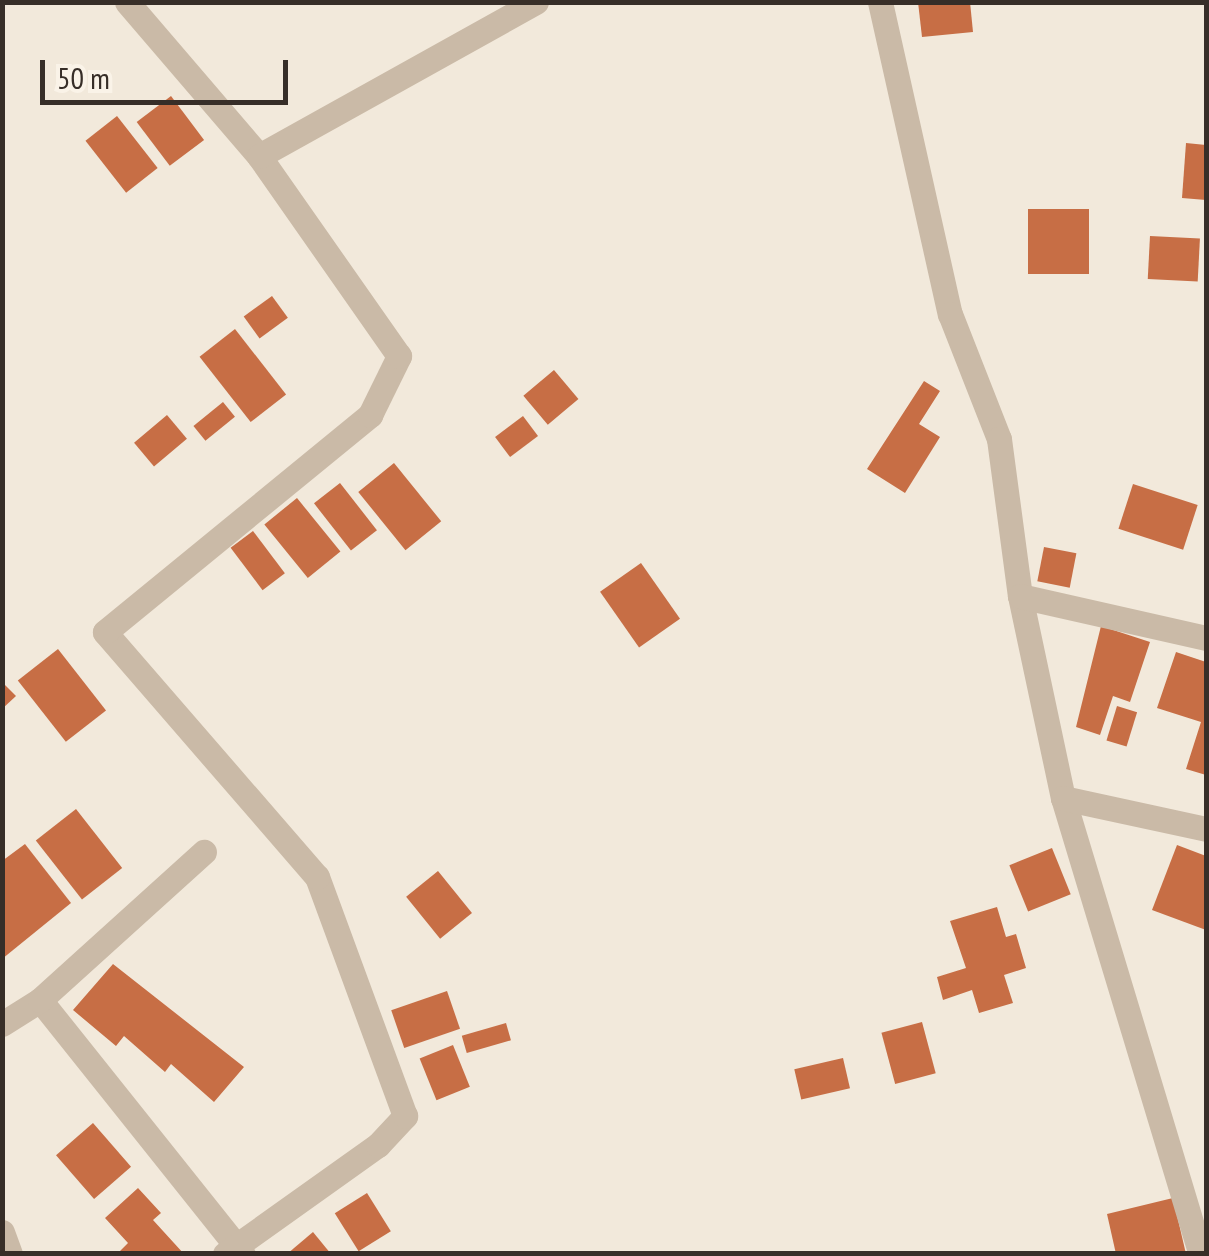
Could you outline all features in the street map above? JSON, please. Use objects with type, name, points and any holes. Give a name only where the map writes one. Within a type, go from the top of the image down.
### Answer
[{"type":"street","points":[[40,1000],[235,1251],[378,1145],[406,1116],[318,877],[105,632],[370,415],[398,356],[259,156],[126,2]]},
{"type":"street","points":[[259,156],[536,2]]},
{"type":"street","points":[[880,2],[950,314],[999,439],[1020,596],[1063,798],[1202,1254]]},
{"type":"street","points":[[1020,596],[1206,638]]},
{"type":"street","points":[[1063,798],[1206,829]]},
{"type":"street","points":[[2,1024],[40,1000],[204,852]]},
{"type":"street","points":[[2,1232],[10,1254]]},
{"type":"building","points":[[918,2],[970,2],[973,32],[922,37]]},
{"type":"building","points":[[171,96],[204,140],[170,166],[137,122]]},
{"type":"building","points":[[117,116],[158,168],[126,193],[85,141]]},
{"type":"building","points":[[1186,143],[1206,145],[1206,200],[1182,198]]},
{"type":"building","points":[[1028,209],[1089,209],[1089,274],[1028,274]]},
{"type":"building","points":[[1150,236],[1200,239],[1198,282],[1148,279]]},
{"type":"building","points":[[272,296],[288,318],[260,338],[244,317]]},
{"type":"building","points":[[235,329],[286,394],[251,422],[200,357]]},
{"type":"building","points":[[554,370],[578,399],[548,425],[523,396]]},
{"type":"building","points":[[924,381],[940,391],[919,424],[940,437],[905,493],[867,469]]},
{"type":"building","points":[[223,402],[235,417],[205,441],[193,426]]},
{"type":"building","points":[[167,415],[187,439],[154,466],[134,443]]},
{"type":"building","points":[[523,416],[538,436],[510,457],[495,437]]},
{"type":"building","points":[[394,463],[441,521],[405,550],[358,492]]},
{"type":"building","points":[[340,483],[377,530],[351,551],[314,503]]},
{"type":"building","points":[[1133,484],[1198,505],[1183,550],[1118,529]]},
{"type":"building","points":[[297,498],[340,552],[308,578],[264,524]]},
{"type":"building","points":[[253,531],[285,573],[263,590],[231,548]]},
{"type":"building","points":[[1044,547],[1076,553],[1070,588],[1037,581]]},
{"type":"building","points":[[641,563],[680,619],[639,647],[600,592]]},
{"type":"building","points":[[1101,626],[1150,642],[1130,702],[1113,696],[1100,735],[1076,727]]},
{"type":"building","points":[[58,649],[106,710],[66,742],[18,680]]},
{"type":"building","points":[[1176,652],[1206,662],[1206,775],[1186,769],[1201,722],[1157,708]]},
{"type":"building","points":[[2,682],[16,696],[2,709]]},
{"type":"building","points":[[1117,706],[1137,712],[1127,747],[1106,740]]},
{"type":"building","points":[[76,809],[122,868],[82,899],[36,840]]},
{"type":"building","points":[[25,844],[71,903],[2,959],[2,861]]},
{"type":"building","points":[[1177,845],[1206,856],[1206,930],[1152,910]]},
{"type":"building","points":[[1052,848],[1071,894],[1028,912],[1009,865]]},
{"type":"building","points":[[438,871],[472,913],[440,939],[406,897]]},
{"type":"building","points":[[997,907],[1006,937],[1016,934],[1026,968],[1004,975],[1013,1003],[979,1013],[972,990],[943,1000],[937,977],[966,968],[950,921]]},
{"type":"building","points":[[113,964],[244,1067],[214,1102],[171,1064],[165,1072],[124,1036],[116,1046],[73,1010]]},
{"type":"building","points":[[447,991],[460,1029],[404,1048],[391,1010]]},
{"type":"building","points":[[922,1022],[936,1073],[895,1084],[881,1033]]},
{"type":"building","points":[[506,1023],[511,1040],[467,1053],[462,1036]]},
{"type":"building","points":[[453,1045],[470,1087],[436,1100],[420,1058]]},
{"type":"building","points":[[843,1058],[850,1088],[801,1099],[794,1069]]},
{"type":"building","points":[[93,1123],[131,1167],[94,1199],[56,1155]]},
{"type":"building","points":[[138,1188],[161,1213],[153,1220],[184,1254],[117,1254],[128,1243],[105,1218]]},
{"type":"building","points":[[367,1193],[391,1231],[359,1251],[335,1213]]},
{"type":"building","points":[[1173,1198],[1186,1254],[1116,1254],[1107,1214]]},
{"type":"building","points":[[313,1232],[331,1254],[287,1254]]}]
